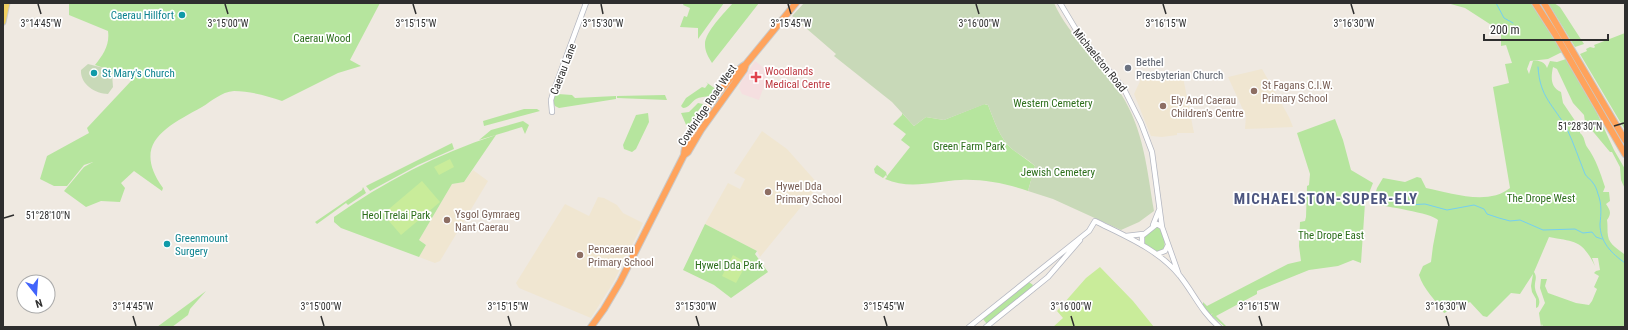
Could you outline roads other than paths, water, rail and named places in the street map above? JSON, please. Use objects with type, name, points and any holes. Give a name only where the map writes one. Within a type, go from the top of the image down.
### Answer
[{"type":"highway","name":"Cowbridge Road West","points":[[591,327],[604,310],[620,282],[684,155],[688,152],[700,132],[744,70],[746,64],[796,3]]},
{"type":"highway","points":[[1535,3],[1555,34],[1625,154]]},
{"type":"highway","points":[[1544,3],[1625,140]]},
{"type":"main road","points":[[3,22],[8,3]]},
{"type":"street","name":"Caerau Lane","points":[[552,112],[551,100],[554,90],[586,3]]},
{"type":"street","name":"Michaelston Road","points":[[1060,3],[1078,33],[1120,83],[1135,109],[1152,152],[1162,227]]},
{"type":"street","points":[[1142,245],[1141,238],[1143,234],[1153,225],[1160,210]]},
{"type":"street","points":[[972,326],[1089,231],[1095,222],[1126,236],[1157,254],[1179,275],[1203,311],[1220,327]]},
{"type":"street","points":[[1153,225],[1159,224],[1162,227],[1179,275]]},
{"type":"street","points":[[1126,236],[1143,234]]},
{"type":"street","points":[[986,327],[1038,285],[1058,266],[1082,236]]},
{"type":"street","points":[[1157,254],[1165,251],[1168,245]]},
{"type":"street","points":[[1032,278],[1038,285]]},
{"type":"waterway","points":[[1496,3],[1504,18],[1513,23]]},
{"type":"waterway","points":[[1538,67],[1539,78],[1544,94],[1567,129],[1585,174],[1597,189],[1601,205],[1600,230],[1604,242],[1611,251],[1625,263]]},
{"type":"waterway","points":[[1407,205],[1425,204],[1447,210],[1474,205],[1484,209],[1487,214],[1510,221],[1520,220],[1543,230],[1575,229],[1583,233],[1592,232],[1596,237],[1602,239]]},
{"type":"place","name":"Caerau Hillfort","points":[[182,15]]},
{"type":"place","name":"Bethel Presbyterian Church","points":[[1128,68]]},
{"type":"place","name":"St Mary's Church","points":[[94,73]]},
{"type":"place","name":"Woodlands Medical Centre","points":[[756,77]]},
{"type":"place","name":"St Fagans C.I.W. Primary School","points":[[1254,91]]},
{"type":"place","name":"Ely And Caerau Children's Centre","points":[[1163,106]]},
{"type":"place","name":"Hywel Dda Primary School","points":[[768,192]]},
{"type":"place","name":"Ysgol Gymraeg Nant Caerau","points":[[447,220]]},
{"type":"place","name":"Greenmount Surgery","points":[[167,244]]},
{"type":"place","name":"Pencaerau Primary School","points":[[580,255]]},
{"type":"district","name":"MICHAELSTON-SUPER-ELY","points":[[1326,199]]},
{"type":"park label","name":"Caerau Wood","points":[[322,38]]},
{"type":"park label","name":"Western Cemetery","points":[[1053,103]]},
{"type":"park label","name":"Green Farm Park","points":[[969,146]]},
{"type":"park label","name":"Jewish Cemetery","points":[[1058,172]]},
{"type":"park label","name":"The Drope West","points":[[1541,198]]},
{"type":"park label","name":"Heol Trelai Park","points":[[396,215]]},
{"type":"park label","name":"The Drope East","points":[[1331,235]]},
{"type":"park label","name":"Hywel Dda Park","points":[[729,265]]}]
